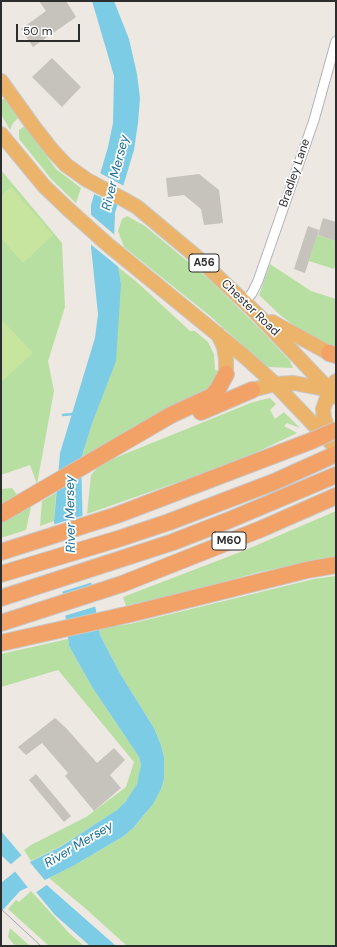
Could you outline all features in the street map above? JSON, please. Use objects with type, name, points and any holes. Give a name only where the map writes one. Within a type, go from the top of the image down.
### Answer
[{"type":"highway","name":"Chester Road","points":[[1,81],[30,122],[66,165],[87,180],[130,202],[148,216],[198,258],[334,389]]},
{"type":"highway","points":[[1,134],[44,186],[68,209],[107,244],[218,333],[275,384],[333,447]]},
{"type":"highway","points":[[257,314],[332,354]]},
{"type":"highway","points":[[7,510],[171,415],[212,396],[218,389],[226,374],[224,347],[218,333]]},
{"type":"highway","points":[[112,450],[252,390],[275,384],[294,383],[334,389],[323,409],[326,428],[333,447]]},
{"type":"highway","points":[[8,550],[117,516],[311,441],[333,447]]},
{"type":"highway","points":[[1,574],[118,539],[274,482],[333,447]]},
{"type":"highway","name":"M60","points":[[1,598],[120,560],[226,521],[336,476]]},
{"type":"highway","name":"M60","points":[[1,623],[122,584],[262,529],[336,496]]},
{"type":"highway","points":[[2,643],[130,614],[307,570],[336,565]]},
{"type":"street","name":"Bradley Lane","points":[[245,302],[252,293],[258,281],[314,120],[336,41]]},
{"type":"green space","points":[[5,99],[18,118],[13,123],[10,130],[1,114],[1,100]]},
{"type":"green space","points":[[25,126],[56,169],[81,188],[76,203],[51,179],[19,139],[19,130]]},
{"type":"green space","points":[[1,170],[62,243],[65,307],[48,361],[54,391],[37,484],[30,465],[1,475]]},
{"type":"green space","points":[[11,187],[53,235],[23,263],[1,238],[1,196]]},
{"type":"green space","points":[[127,216],[145,226],[210,280],[260,329],[290,361],[293,368],[267,367],[210,316],[124,247],[118,231],[122,219]]},
{"type":"green space","points":[[317,235],[336,241],[336,263],[334,269],[309,261]]},
{"type":"green space","points":[[270,264],[311,291],[336,299],[336,347],[303,332],[280,315],[259,295]]},
{"type":"green space","points":[[118,267],[138,283],[190,331],[195,331],[208,342],[214,354],[215,370],[219,371],[213,384],[203,394],[81,459],[93,421],[121,284]]},
{"type":"green space","points":[[1,319],[33,353],[1,382]]},
{"type":"green space","points":[[270,398],[276,404],[270,410],[275,419],[284,412],[300,428],[287,423],[284,426],[297,433],[255,453],[87,514],[91,475],[97,468],[110,460],[253,402]]},
{"type":"green space","points":[[12,488],[17,495],[1,504],[1,489]]},
{"type":"green space","points":[[56,493],[54,521],[40,526],[42,501]]},
{"type":"green space","points":[[31,507],[26,530],[1,538],[1,521]]},
{"type":"green space","points":[[336,511],[336,557],[259,572],[191,591],[126,606],[123,597],[243,551]]},
{"type":"green space","points":[[336,576],[336,946],[127,946],[49,878],[73,866],[124,836],[145,814],[161,789],[164,779],[164,757],[154,728],[121,675],[100,635],[99,628],[130,624],[314,579]]},
{"type":"green space","points":[[68,639],[69,646],[92,687],[139,757],[141,765],[140,774],[133,792],[118,810],[59,847],[31,861],[24,850],[86,817],[126,787],[134,762],[58,670],[1,687],[1,654]]},
{"type":"green space","points":[[31,891],[70,934],[84,946],[49,946],[8,909],[16,900],[19,902]]},
{"type":"green space","points":[[10,928],[30,946],[15,946],[8,937]]},
{"type":"water","name":"River Mersey","points":[[92,1],[114,1],[129,39],[137,74],[140,98],[134,150],[115,213],[114,241],[121,284],[116,361],[93,421],[81,459],[83,533],[100,635],[121,675],[154,728],[164,757],[164,779],[161,789],[153,804],[134,827],[124,836],[73,866],[43,881],[116,946],[90,946],[55,915],[31,886],[20,891],[1,912],[1,883],[17,870],[1,855],[1,831],[28,863],[60,847],[117,810],[126,801],[137,784],[141,765],[139,757],[92,687],[69,646],[54,521],[60,453],[95,338],[98,314],[91,247],[91,205],[108,147],[113,123],[114,76]]},
{"type":"pier","points":[[98,172],[126,187],[120,206],[92,193]]},
{"type":"pier","points":[[89,213],[116,236],[121,269],[89,243]]},
{"type":"pier","points":[[85,515],[85,533],[93,582],[61,592],[52,525]]},
{"type":"pier","points":[[94,588],[97,606],[64,616],[61,599]]},
{"type":"pier","points":[[23,854],[48,884],[35,893],[29,889],[10,865]]},
{"type":"building","points":[[39,1],[66,1],[76,17],[33,47],[21,29],[46,11]]},
{"type":"building","points":[[52,58],[81,87],[62,107],[32,77]]},
{"type":"building","points":[[199,174],[219,190],[223,223],[204,225],[201,209],[184,195],[168,197],[166,178]]},
{"type":"building","points":[[323,218],[336,222],[336,241],[318,235]]},
{"type":"building","points":[[308,226],[319,230],[305,273],[294,269]]},
{"type":"building","points":[[55,718],[67,729],[97,763],[114,748],[125,760],[110,775],[121,788],[94,811],[65,776],[68,773],[42,743],[26,755],[18,747]]},
{"type":"building","points":[[36,774],[71,816],[64,822],[29,780]]},
{"type":"waterway","points":[[63,415],[73,414]]},
{"type":"tram line","points":[[1,909],[41,946]]}]
